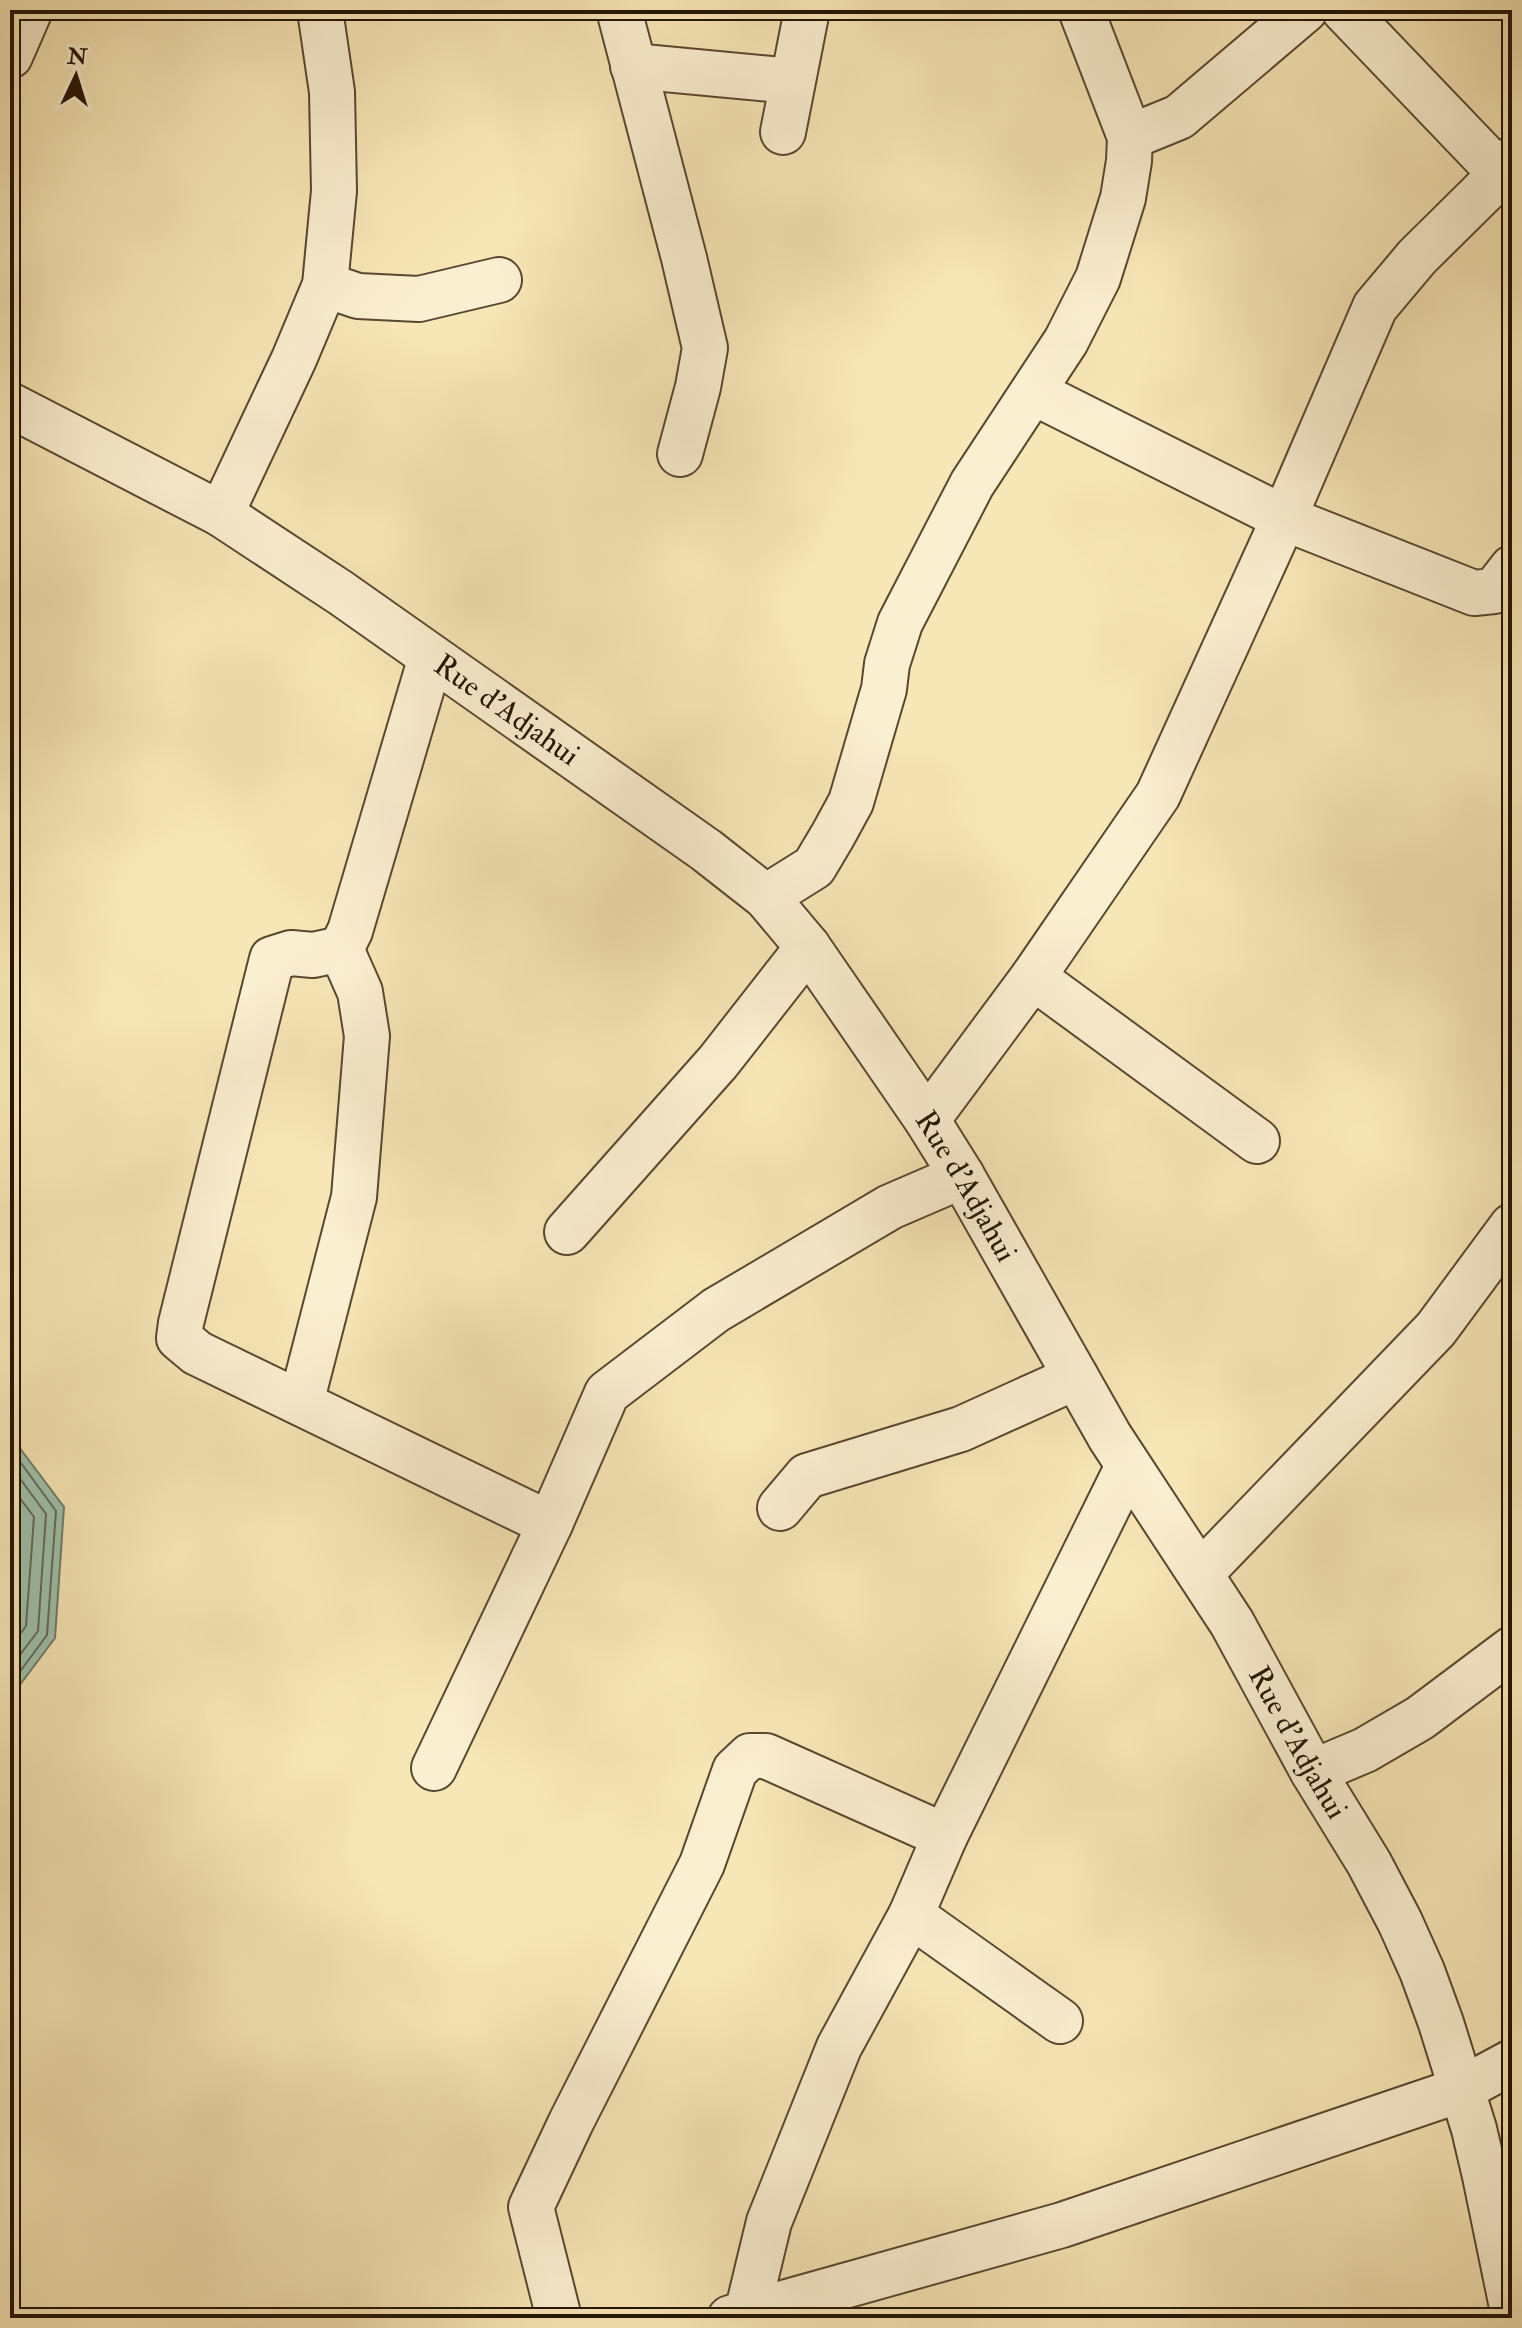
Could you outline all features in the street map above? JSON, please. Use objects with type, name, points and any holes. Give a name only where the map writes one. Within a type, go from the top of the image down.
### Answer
[{"type":"street","points":[[10,56],[30,10]]},
{"type":"street","points":[[221,514],[325,285],[334,191],[332,92],[320,10]]},
{"type":"street","points":[[619,10],[705,348],[680,454]]},
{"type":"street","points":[[783,132],[807,10]]},
{"type":"street","points":[[766,897],[814,867],[851,802],[900,623],[972,484],[1066,341],[1098,278],[1123,198],[1130,137],[1081,10]]},
{"type":"street","points":[[1130,137],[1179,117],[1305,10]]},
{"type":"street","points":[[927,1120],[1033,977],[1158,795],[1284,518],[1375,307],[1417,257],[1507,166],[1344,10]]},
{"type":"street","points":[[633,66],[792,81]]},
{"type":"street","points":[[325,285],[358,296],[419,299],[499,280]]},
{"type":"street","points":[[1033,392],[1284,518],[1474,593],[1494,591],[1512,568]]},
{"type":"street","name":"Rue d'Adjahui","points":[[10,405],[221,514],[341,593],[706,850],[766,897],[808,947],[962,1176],[1128,1466],[1201,1573],[1269,1688],[1313,1772],[1369,1863],[1400,1922],[1441,2023],[1504,2229],[1512,2307]]},
{"type":"street","points":[[341,949],[350,931],[431,657]]},
{"type":"street","points":[[567,1232],[718,1062],[808,947]]},
{"type":"street","points":[[301,1403],[354,1197],[367,1036],[360,992],[341,949]]},
{"type":"street","points":[[341,949],[313,955],[291,953],[272,959],[179,1338],[197,1353],[550,1524]]},
{"type":"street","points":[[1033,977],[1257,1141]]},
{"type":"street","points":[[434,1768],[550,1524],[607,1393],[716,1310],[890,1207],[962,1176]]},
{"type":"street","points":[[1201,1573],[1436,1329],[1512,1226]]},
{"type":"street","points":[[780,1508],[807,1476],[961,1429],[1076,1377]]},
{"type":"street","points":[[739,2316],[769,2222],[839,2047],[911,1915],[945,1836],[1128,1466]]},
{"type":"street","points":[[1313,1772],[1365,1750],[1420,1718],[1512,1649]]},
{"type":"street","points":[[559,2318],[531,2207],[702,1864],[735,1770],[750,1756],[766,1756],[945,1836]]},
{"type":"street","points":[[911,1915],[1060,2021]]},
{"type":"street","points":[[739,2316],[1062,2225],[1460,2090],[1512,2062]]},
{"type":"water","points":[[10,1435],[64,1507],[55,1638],[10,1698]]}]
